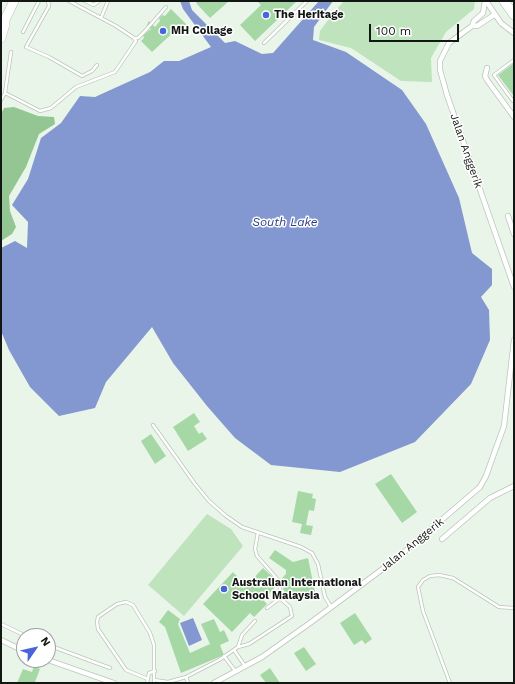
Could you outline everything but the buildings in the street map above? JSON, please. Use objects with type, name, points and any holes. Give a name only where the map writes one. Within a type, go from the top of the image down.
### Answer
[{"type":"highway","points":[[1,28],[14,1]]},
{"type":"highway","points":[[504,1],[514,15]]},
{"type":"highway","points":[[1,38],[8,15]]},
{"type":"street","points":[[485,1],[501,23],[514,33]]},
{"type":"street","name":"Jalan Anggerik","points":[[485,1],[483,13],[474,21],[472,26],[450,43],[440,61],[440,70],[447,95],[514,286]]},
{"type":"street","name":"Jalan Anggerik","points":[[472,26],[477,26],[494,15]]},
{"type":"street","points":[[487,68],[485,76],[487,80],[514,117]]},
{"type":"street","points":[[508,216],[514,234]]},
{"type":"street","name":"Jalan Anggerik","points":[[214,683],[236,672],[331,607],[396,559],[480,487],[486,476],[504,426],[508,391],[512,383],[514,340]]},
{"type":"street","points":[[508,391],[514,391]]},
{"type":"street","points":[[507,404],[514,403]]},
{"type":"street","points":[[442,539],[490,498],[514,486]]},
{"type":"street","points":[[1,640],[16,647]]},
{"type":"street","points":[[56,663],[114,683]]},
{"type":"lane","points":[[23,32],[39,1]]},
{"type":"lane","points":[[48,1],[49,6],[26,47],[49,57],[82,76],[92,72],[97,65]]},
{"type":"lane","points":[[68,1],[101,18],[134,38],[138,38],[156,16],[166,7]]},
{"type":"lane","points":[[87,2],[94,6],[99,1]]},
{"type":"lane","points":[[101,18],[108,1]]},
{"type":"lane","points":[[264,43],[307,1]]},
{"type":"lane","points":[[5,93],[40,110],[51,108],[76,87],[115,72],[136,41],[134,38]]},
{"type":"lane","points":[[1,100],[5,93],[11,52]]},
{"type":"lane","points":[[514,60],[494,75],[514,100]]},
{"type":"lane","points":[[153,425],[195,484],[209,501],[226,516],[242,527],[301,547],[312,554],[318,564],[325,597],[331,607]]},
{"type":"lane","points":[[148,678],[130,672],[123,667],[98,629],[98,617],[104,612],[126,602],[133,605],[150,633],[154,645],[154,682],[168,682],[186,677],[234,650],[249,644],[292,616],[290,607],[280,598],[280,582],[257,556],[255,548],[258,532]]},
{"type":"lane","points":[[450,683],[423,611],[418,587],[423,580],[430,576],[439,575],[453,578],[499,607],[514,608]]},
{"type":"lane","points":[[267,608],[280,598]]},
{"type":"lane","points":[[238,648],[242,635],[255,621]]},
{"type":"lane","points":[[1,624],[16,631]]},
{"type":"lane","points":[[56,648],[110,668]]},
{"type":"lane","points":[[234,650],[245,666]]},
{"type":"lane","points":[[224,656],[236,672]]},
{"type":"lane","points":[[147,683],[150,672],[155,671]]},
{"type":"lane","points":[[186,677],[188,683]]},
{"type":"green space","points":[[344,1],[475,1],[474,9],[446,32],[431,58],[432,82],[401,81],[351,48],[319,40],[320,31]]},
{"type":"green space","points":[[14,107],[38,116],[54,117],[55,124],[39,134],[26,167],[9,196],[10,211],[16,227],[12,234],[1,241],[1,114],[4,108]]},
{"type":"green space","points":[[207,514],[231,529],[243,546],[184,616],[148,585]]},
{"type":"water","name":"South Lake","points":[[180,1],[189,1],[192,10],[225,43],[235,41],[262,54],[273,53],[319,1],[333,1],[314,27],[313,40],[346,52],[402,90],[426,124],[459,198],[472,253],[492,269],[492,285],[481,297],[489,310],[490,340],[471,384],[415,442],[340,472],[271,465],[235,438],[207,406],[173,363],[152,327],[106,382],[95,408],[59,416],[30,387],[9,350],[1,331],[1,248],[15,241],[27,248],[28,222],[12,205],[28,179],[41,138],[61,123],[80,96],[95,97],[150,72],[164,61],[179,61],[211,47],[183,9]]},
{"type":"water","points":[[193,618],[202,640],[189,646],[180,623]]},
{"type":"place","name":"The Heritage","points":[[266,15]]},
{"type":"place","name":"MH Collage","points":[[163,31]]},
{"type":"place","name":"Australian International School Malaysia","points":[[224,589]]}]
